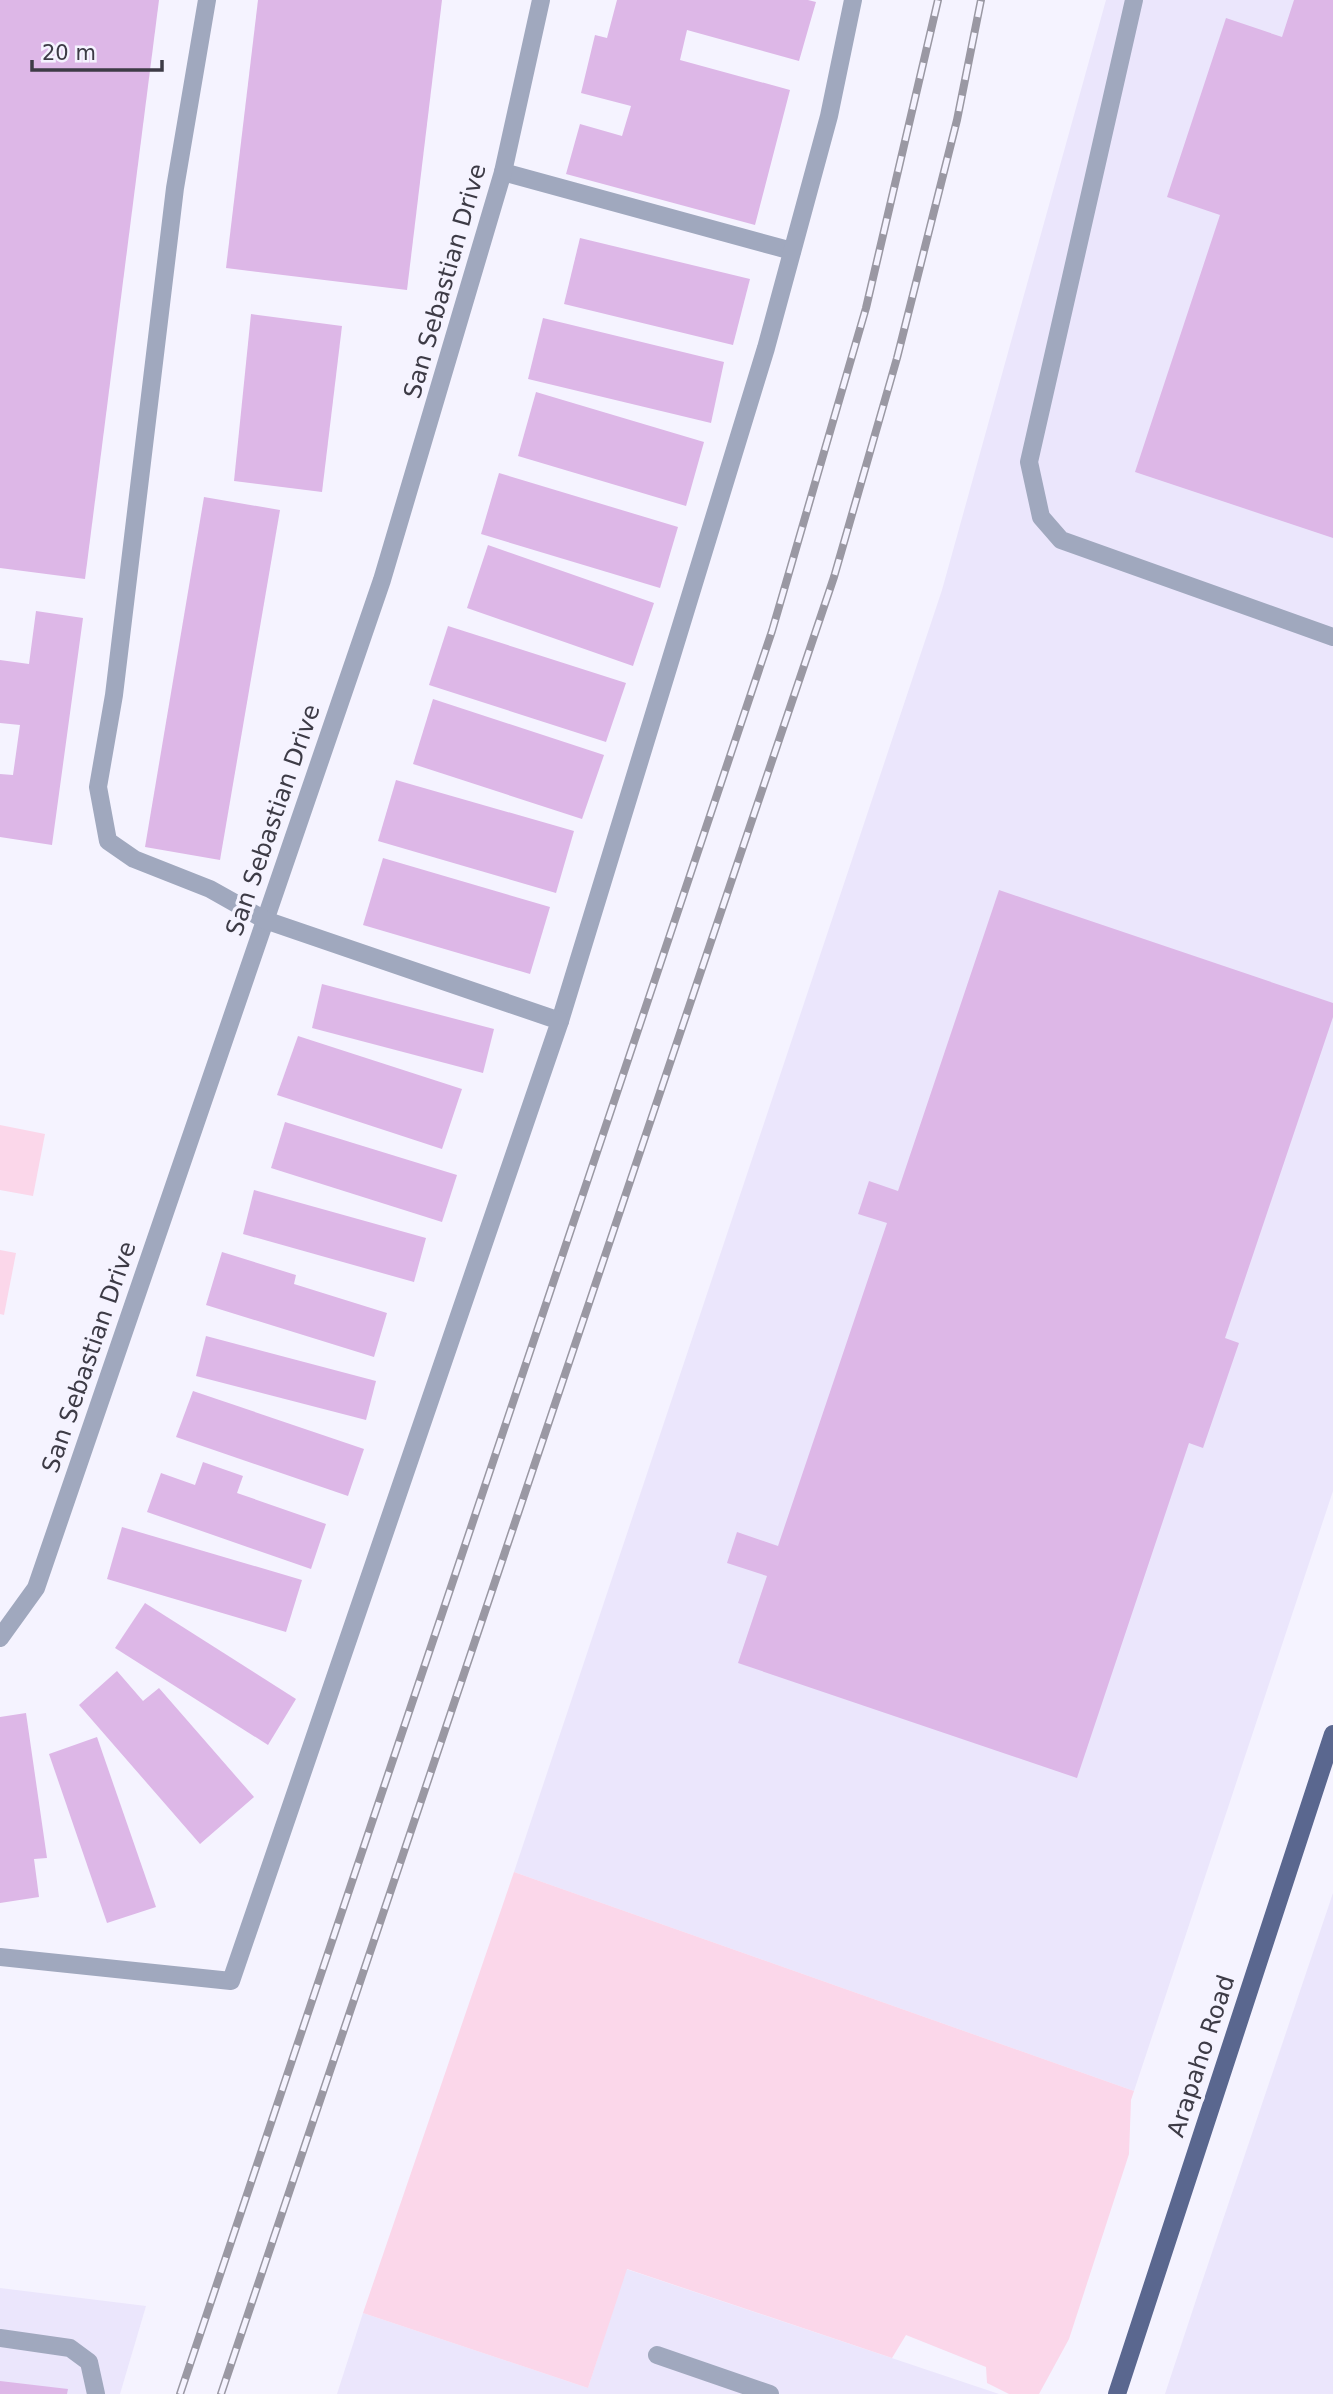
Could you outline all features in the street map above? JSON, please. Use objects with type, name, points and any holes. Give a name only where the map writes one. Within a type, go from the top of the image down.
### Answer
[{"type":"main road","name":"Arapaho Road","points":[[1117,2394],[1333,1734]]},
{"type":"street","points":[[207,0],[176,188],[114,695],[98,787],[108,841],[134,859],[210,889],[265,920],[560,1021]]},
{"type":"street","name":"San Sebastian Drive","points":[[0,1638],[36,1588],[382,580],[503,172],[541,0]]},
{"type":"street","points":[[0,1957],[230,1981],[560,1021],[766,348],[829,116],[853,0]]},
{"type":"street","points":[[1134,0],[1030,463],[1041,517],[1061,540],[1333,637]]},
{"type":"street","points":[[503,172],[792,251]]},
{"type":"street","points":[[0,2339],[70,2348],[89,2362],[96,2394]]},
{"type":"street","points":[[657,2355],[770,2394]]},
{"type":"shaded area","points":[[1106,0],[1333,0],[1333,1491],[1134,2091],[514,1872],[942,590]]},
{"type":"shaded area","points":[[0,1125],[45,1134],[33,1196],[0,1190]]},
{"type":"shaded area","points":[[0,1250],[16,1253],[4,1315],[0,1314]]},
{"type":"shaded area","points":[[514,1872],[1134,2091],[1131,2100],[1129,2154],[1069,2339],[1039,2394],[1009,2394],[987,2383],[986,2367],[906,2335],[892,2358],[627,2269],[588,2388],[363,2313]]},
{"type":"shaded area","points":[[1333,1893],[1333,2394],[1165,2394],[1198,2294]]},
{"type":"shaded area","points":[[626,2269],[999,2394],[337,2394],[363,2313],[588,2388]]},
{"type":"shaded area","points":[[0,2288],[146,2306],[120,2394],[0,2394]]},
{"type":"building","points":[[0,0],[159,0],[85,579],[0,568]]},
{"type":"building","points":[[258,0],[442,0],[407,290],[226,268]]},
{"type":"building","points":[[617,0],[816,2],[799,61],[687,30],[680,60],[790,90],[755,225],[566,174],[580,124],[622,136],[631,106],[581,93],[595,35],[607,38]]},
{"type":"building","points":[[1294,0],[1333,0],[1333,538],[1135,472],[1220,215],[1167,197],[1226,18],[1282,37]]},
{"type":"building","points":[[580,238],[750,279],[733,345],[564,304]]},
{"type":"building","points":[[251,314],[342,326],[322,492],[234,481]]},
{"type":"building","points":[[543,318],[724,362],[711,423],[528,379]]},
{"type":"building","points":[[536,392],[704,442],[686,506],[518,456]]},
{"type":"building","points":[[499,473],[678,527],[660,588],[481,534]]},
{"type":"building","points":[[204,497],[280,510],[220,860],[145,847]]},
{"type":"building","points":[[488,545],[654,603],[633,666],[467,608]]},
{"type":"building","points":[[36,611],[83,618],[52,845],[0,837],[0,774],[13,775],[20,725],[0,723],[0,660],[29,664]]},
{"type":"building","points":[[448,626],[626,683],[606,742],[429,685]]},
{"type":"building","points":[[433,699],[604,755],[582,819],[413,764]]},
{"type":"building","points":[[396,780],[574,831],[556,893],[378,841]]},
{"type":"building","points":[[383,858],[550,907],[530,974],[363,925]]},
{"type":"building","points":[[999,890],[1333,1003],[1333,1017],[1225,1338],[1239,1343],[1203,1448],[1189,1443],[1077,1778],[738,1663],[767,1576],[727,1563],[737,1532],[778,1546],[887,1223],[858,1214],[869,1181],[898,1191]]},
{"type":"building","points":[[322,984],[494,1029],[483,1073],[312,1028]]},
{"type":"building","points":[[298,1036],[462,1089],[442,1149],[277,1095]]},
{"type":"building","points":[[285,1122],[457,1175],[442,1222],[271,1168]]},
{"type":"building","points":[[254,1190],[426,1238],[414,1282],[243,1234]]},
{"type":"building","points":[[222,1252],[296,1275],[294,1284],[387,1313],[374,1357],[206,1305]]},
{"type":"building","points":[[206,1336],[376,1381],[366,1420],[196,1376]]},
{"type":"building","points":[[193,1391],[364,1449],[348,1496],[176,1437]]},
{"type":"building","points":[[203,1462],[243,1476],[237,1493],[326,1524],[311,1569],[147,1512],[161,1473],[195,1485]]},
{"type":"building","points":[[122,1527],[302,1580],[286,1632],[107,1579]]},
{"type":"building","points":[[145,1603],[296,1699],[268,1745],[115,1648]]},
{"type":"building","points":[[117,1671],[143,1701],[159,1688],[254,1797],[200,1844],[79,1705]]},
{"type":"building","points":[[26,1713],[47,1858],[34,1859],[39,1897],[0,1903],[0,1717]]},
{"type":"building","points":[[97,1737],[156,1907],[107,1923],[49,1754]]},
{"type":"building","points":[[0,2381],[68,2389],[67,2394],[0,2394]]},
{"type":"railway","points":[[180,2394],[772,631],[866,308],[938,0]]},
{"type":"railway","points":[[221,2394],[834,577],[897,358],[957,120],[981,0]]}]
